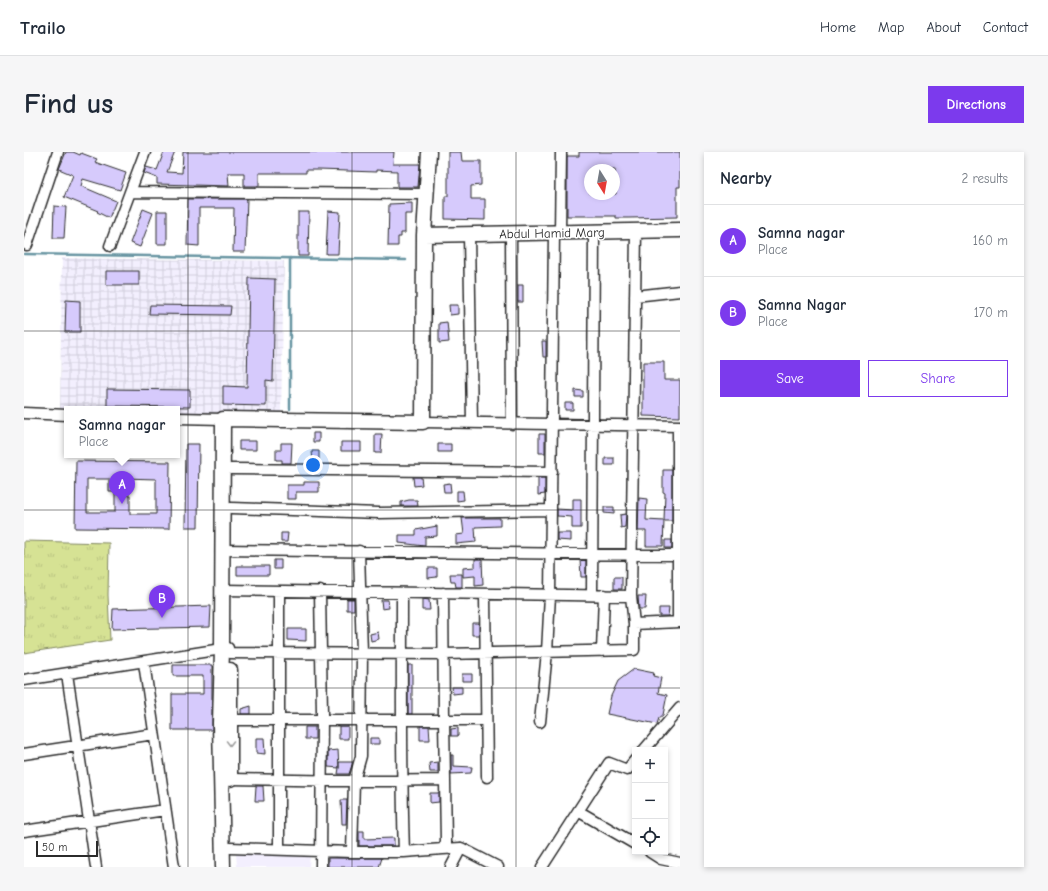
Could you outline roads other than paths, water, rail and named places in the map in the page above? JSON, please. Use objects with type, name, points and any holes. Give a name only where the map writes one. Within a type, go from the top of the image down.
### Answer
[{"type":"street","points":[[27,245],[58,152]]},
{"type":"street","points":[[110,246],[145,152]]},
{"type":"street","points":[[423,422],[424,235],[429,152]]},
{"type":"street","points":[[540,722],[547,652],[550,594],[557,232],[561,152]]},
{"type":"street","points":[[130,192],[427,194]]},
{"type":"street","name":"Abdul Hamid Marg","points":[[424,235],[557,232],[594,233],[680,230]]},
{"type":"street","points":[[24,680],[228,650],[321,654],[444,654],[634,650],[634,624],[631,596],[631,554],[636,231]]},
{"type":"street","points":[[511,233],[512,424]]},
{"type":"street","points":[[592,595],[594,233]]},
{"type":"street","points":[[469,234],[472,423]]},
{"type":"street","points":[[634,296],[680,291]]},
{"type":"street","points":[[24,413],[64,414]]},
{"type":"street","points":[[180,418],[679,426],[677,555],[679,622],[634,624]]},
{"type":"street","points":[[227,420],[231,469],[231,508],[227,550]]},
{"type":"street","points":[[227,420],[226,590],[230,720],[230,867]]},
{"type":"street","points":[[231,469],[552,472]]},
{"type":"street","points":[[231,508],[379,513],[551,510]]},
{"type":"street","points":[[227,550],[677,555]]},
{"type":"street","points":[[352,852],[354,781],[361,756],[362,653],[359,592],[359,551]]},
{"type":"street","points":[[226,590],[631,596]]},
{"type":"street","points":[[279,591],[279,849]]},
{"type":"street","points":[[320,592],[322,720],[321,867]]},
{"type":"street","points":[[402,593],[401,781],[404,852]]},
{"type":"street","points":[[443,593],[446,842],[444,849]]},
{"type":"street","points":[[485,594],[487,653],[486,777]]},
{"type":"street","points":[[602,651],[604,595]]},
{"type":"street","points":[[223,867],[220,722],[228,650]]},
{"type":"street","points":[[144,663],[174,867]]},
{"type":"street","points":[[67,674],[96,867]]},
{"type":"street","points":[[647,747],[680,708]]},
{"type":"street","points":[[230,720],[486,720]]},
{"type":"street","points":[[24,754],[154,734]]},
{"type":"street","points":[[542,867],[609,763],[627,770],[632,764]]},
{"type":"street","points":[[230,779],[354,781],[445,780]]},
{"type":"street","points":[[24,831],[165,810]]},
{"type":"street","points":[[578,811],[632,842]]},
{"type":"street","points":[[230,848],[352,852],[404,852],[461,848],[498,867]]},
{"type":"street","points":[[451,867],[461,848]]},
{"type":"street","points":[[655,855],[661,859],[680,863]]},
{"type":"waterway","points":[[24,254],[406,260]]},
{"type":"waterway","points":[[290,258],[290,409]]},
{"type":"place","name":"Samna nagar","points":[[122,504]]},
{"type":"place","name":"Samna Nagar","points":[[162,618]]}]
